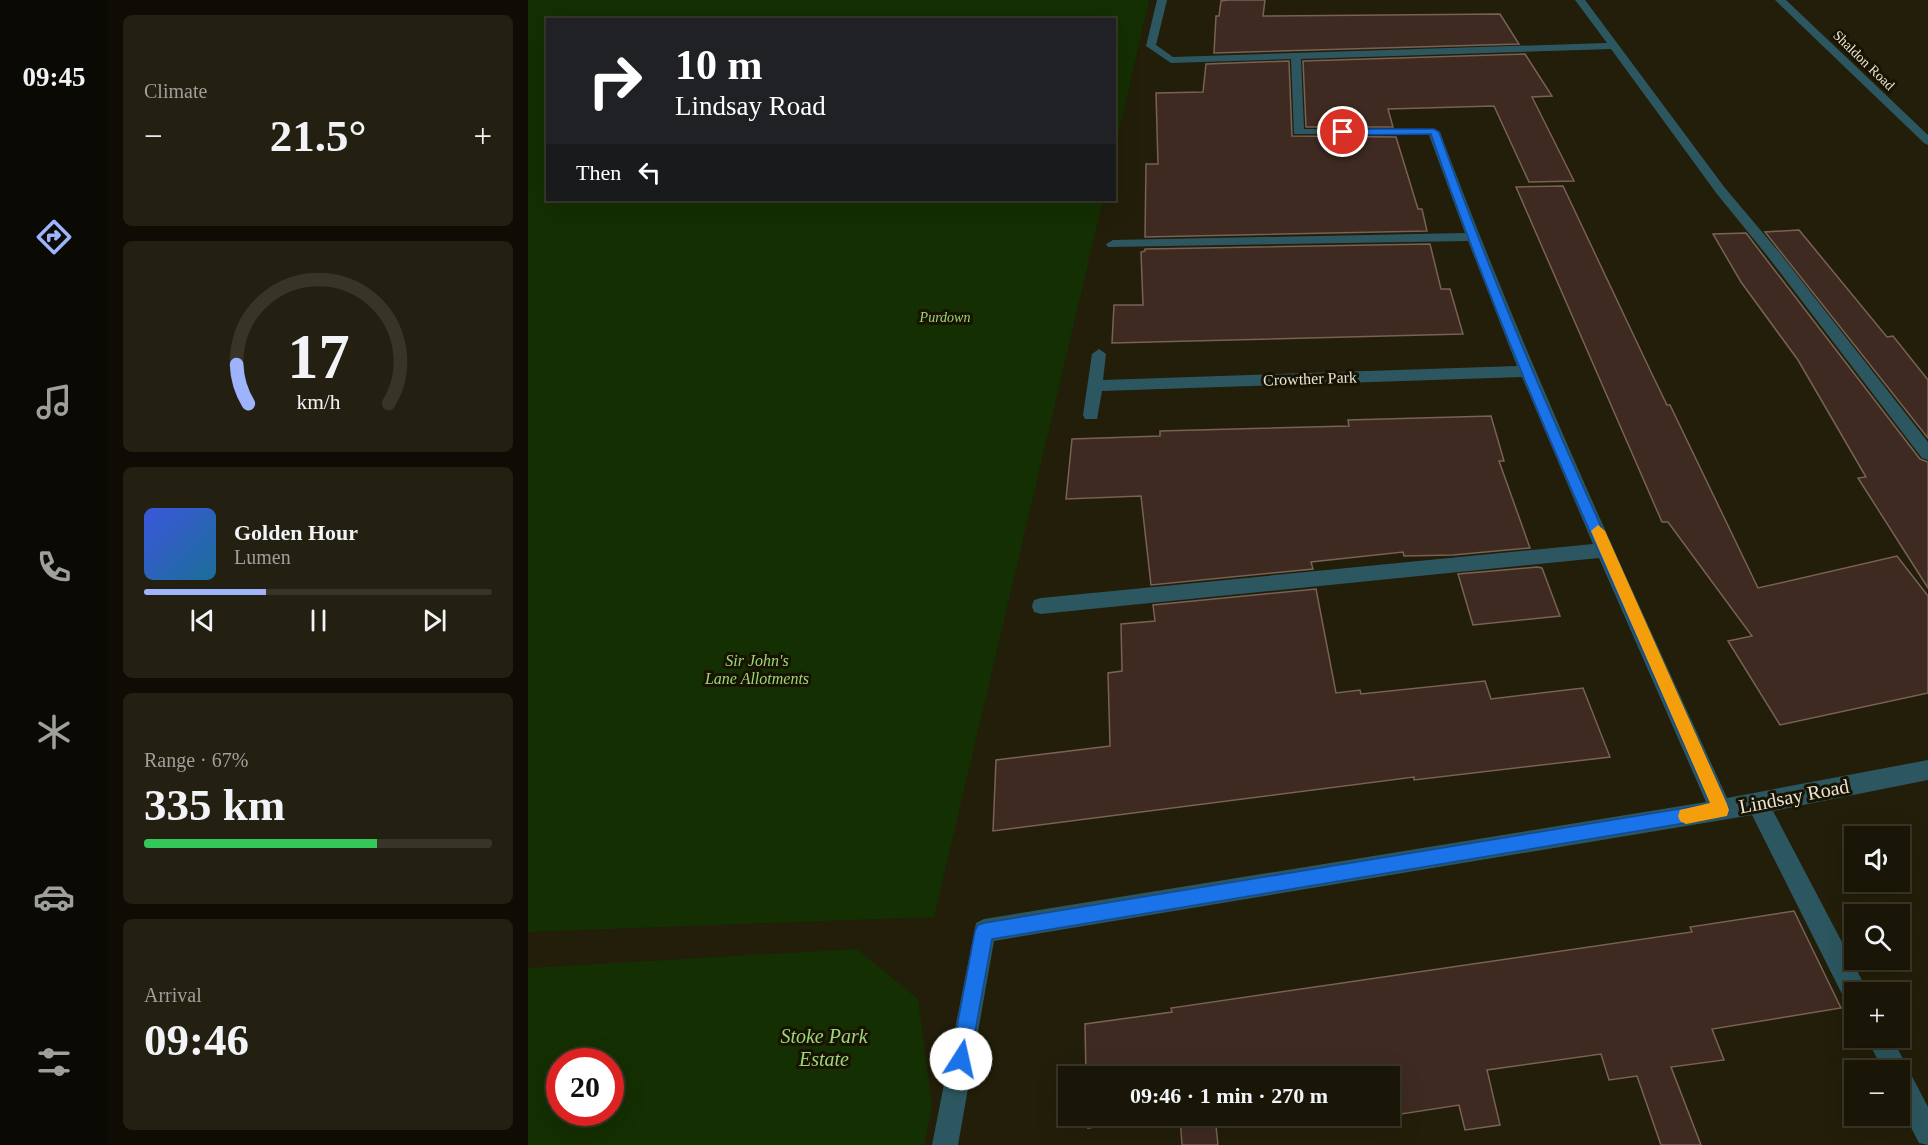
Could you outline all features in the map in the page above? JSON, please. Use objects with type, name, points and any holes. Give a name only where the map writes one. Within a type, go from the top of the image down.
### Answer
[{"type":"street","points":[[1162,0],[1151,46],[1171,60],[1615,46]]},
{"type":"street","points":[[1580,0],[1721,191],[1774,255],[1928,454]]},
{"type":"street","name":"Shaldon Road","points":[[1780,0],[1928,141]]},
{"type":"street","points":[[1296,56],[1298,132],[1434,132],[1471,237],[1527,371],[1721,810]]},
{"type":"street","points":[[1113,244],[1471,237]]},
{"type":"street","points":[[1091,415],[1099,354]]},
{"type":"street","name":"Crowther Park","points":[[1094,386],[1527,371]]},
{"type":"street","points":[[1041,606],[1606,550]]},
{"type":"street","name":"Lindsay Road","points":[[945,1145],[984,931],[1721,810],[1928,770]]},
{"type":"street","points":[[1757,803],[1849,982]]},
{"type":"street","points":[[1910,1099],[1928,1134]]},
{"type":"green space","name":"Sir John's Lane Allotments","points":[[528,0],[1149,0],[1116,144],[1116,18],[546,18],[546,201],[1103,201],[934,917],[528,932]]},
{"type":"green space","name":"Stoke Park Estate","points":[[857,949],[918,999],[932,1107],[924,1145],[528,1145],[528,968]]},
{"type":"building","points":[[1265,0],[1263,16],[1500,14],[1519,44],[1214,53],[1216,16],[1219,16],[1221,1]]},
{"type":"building","points":[[1525,54],[1552,96],[1532,97],[1574,181],[1529,182],[1494,106],[1388,109],[1393,127],[1306,127],[1303,61]]},
{"type":"building","points":[[1289,61],[1292,136],[1396,137],[1418,209],[1422,209],[1427,231],[1145,237],[1146,164],[1158,164],[1156,93],[1203,92],[1206,64]]},
{"type":"building","points":[[1563,186],[1667,405],[1670,405],[1758,588],[1897,556],[1928,596],[1928,693],[1780,725],[1728,641],[1752,636],[1668,522],[1662,522],[1516,187]]},
{"type":"building","points":[[1799,230],[1887,337],[1893,336],[1928,380],[1928,438],[1765,232]]},
{"type":"building","points":[[1746,233],[1920,459],[1928,462],[1928,588],[1858,478],[1866,477],[1798,360],[1741,282],[1713,234]]},
{"type":"building","points":[[1430,244],[1441,289],[1450,289],[1463,334],[1112,343],[1114,305],[1143,305],[1141,252],[1145,249]]},
{"type":"building","points":[[1491,416],[1504,461],[1499,461],[1530,548],[1453,555],[1404,556],[1403,552],[1311,562],[1313,569],[1151,585],[1141,496],[1066,499],[1072,439],[1160,436],[1160,431],[1349,426],[1348,420]]},
{"type":"building","points":[[1542,568],[1560,616],[1473,625],[1458,574]]},
{"type":"building","points":[[1316,589],[1336,693],[1360,690],[1361,694],[1485,681],[1491,699],[1583,688],[1610,757],[1414,780],[1414,777],[993,831],[996,760],[1110,746],[1108,673],[1122,671],[1121,624],[1155,621],[1153,605]]},
{"type":"building","points":[[1794,911],[1841,1008],[1712,1029],[1724,1060],[1671,1067],[1701,1145],[1661,1145],[1637,1076],[1609,1080],[1601,1054],[1487,1070],[1500,1125],[1465,1130],[1459,1105],[1400,1114],[1400,1066],[1086,1066],[1085,1024],[1172,1012],[1171,1008],[1692,932],[1690,927]]},
{"type":"building","points":[[1181,1126],[1216,1126],[1218,1145],[1182,1145]]},
{"type":"slow traffic","points":[[1598,531],[1721,810],[1686,816]]},
{"type":"route","points":[[961,1059],[984,931],[1721,810],[1527,371],[1471,237],[1434,132],[1343,132]]},
{"type":"park label","name":"Purdown","points":[[945,317]]}]
